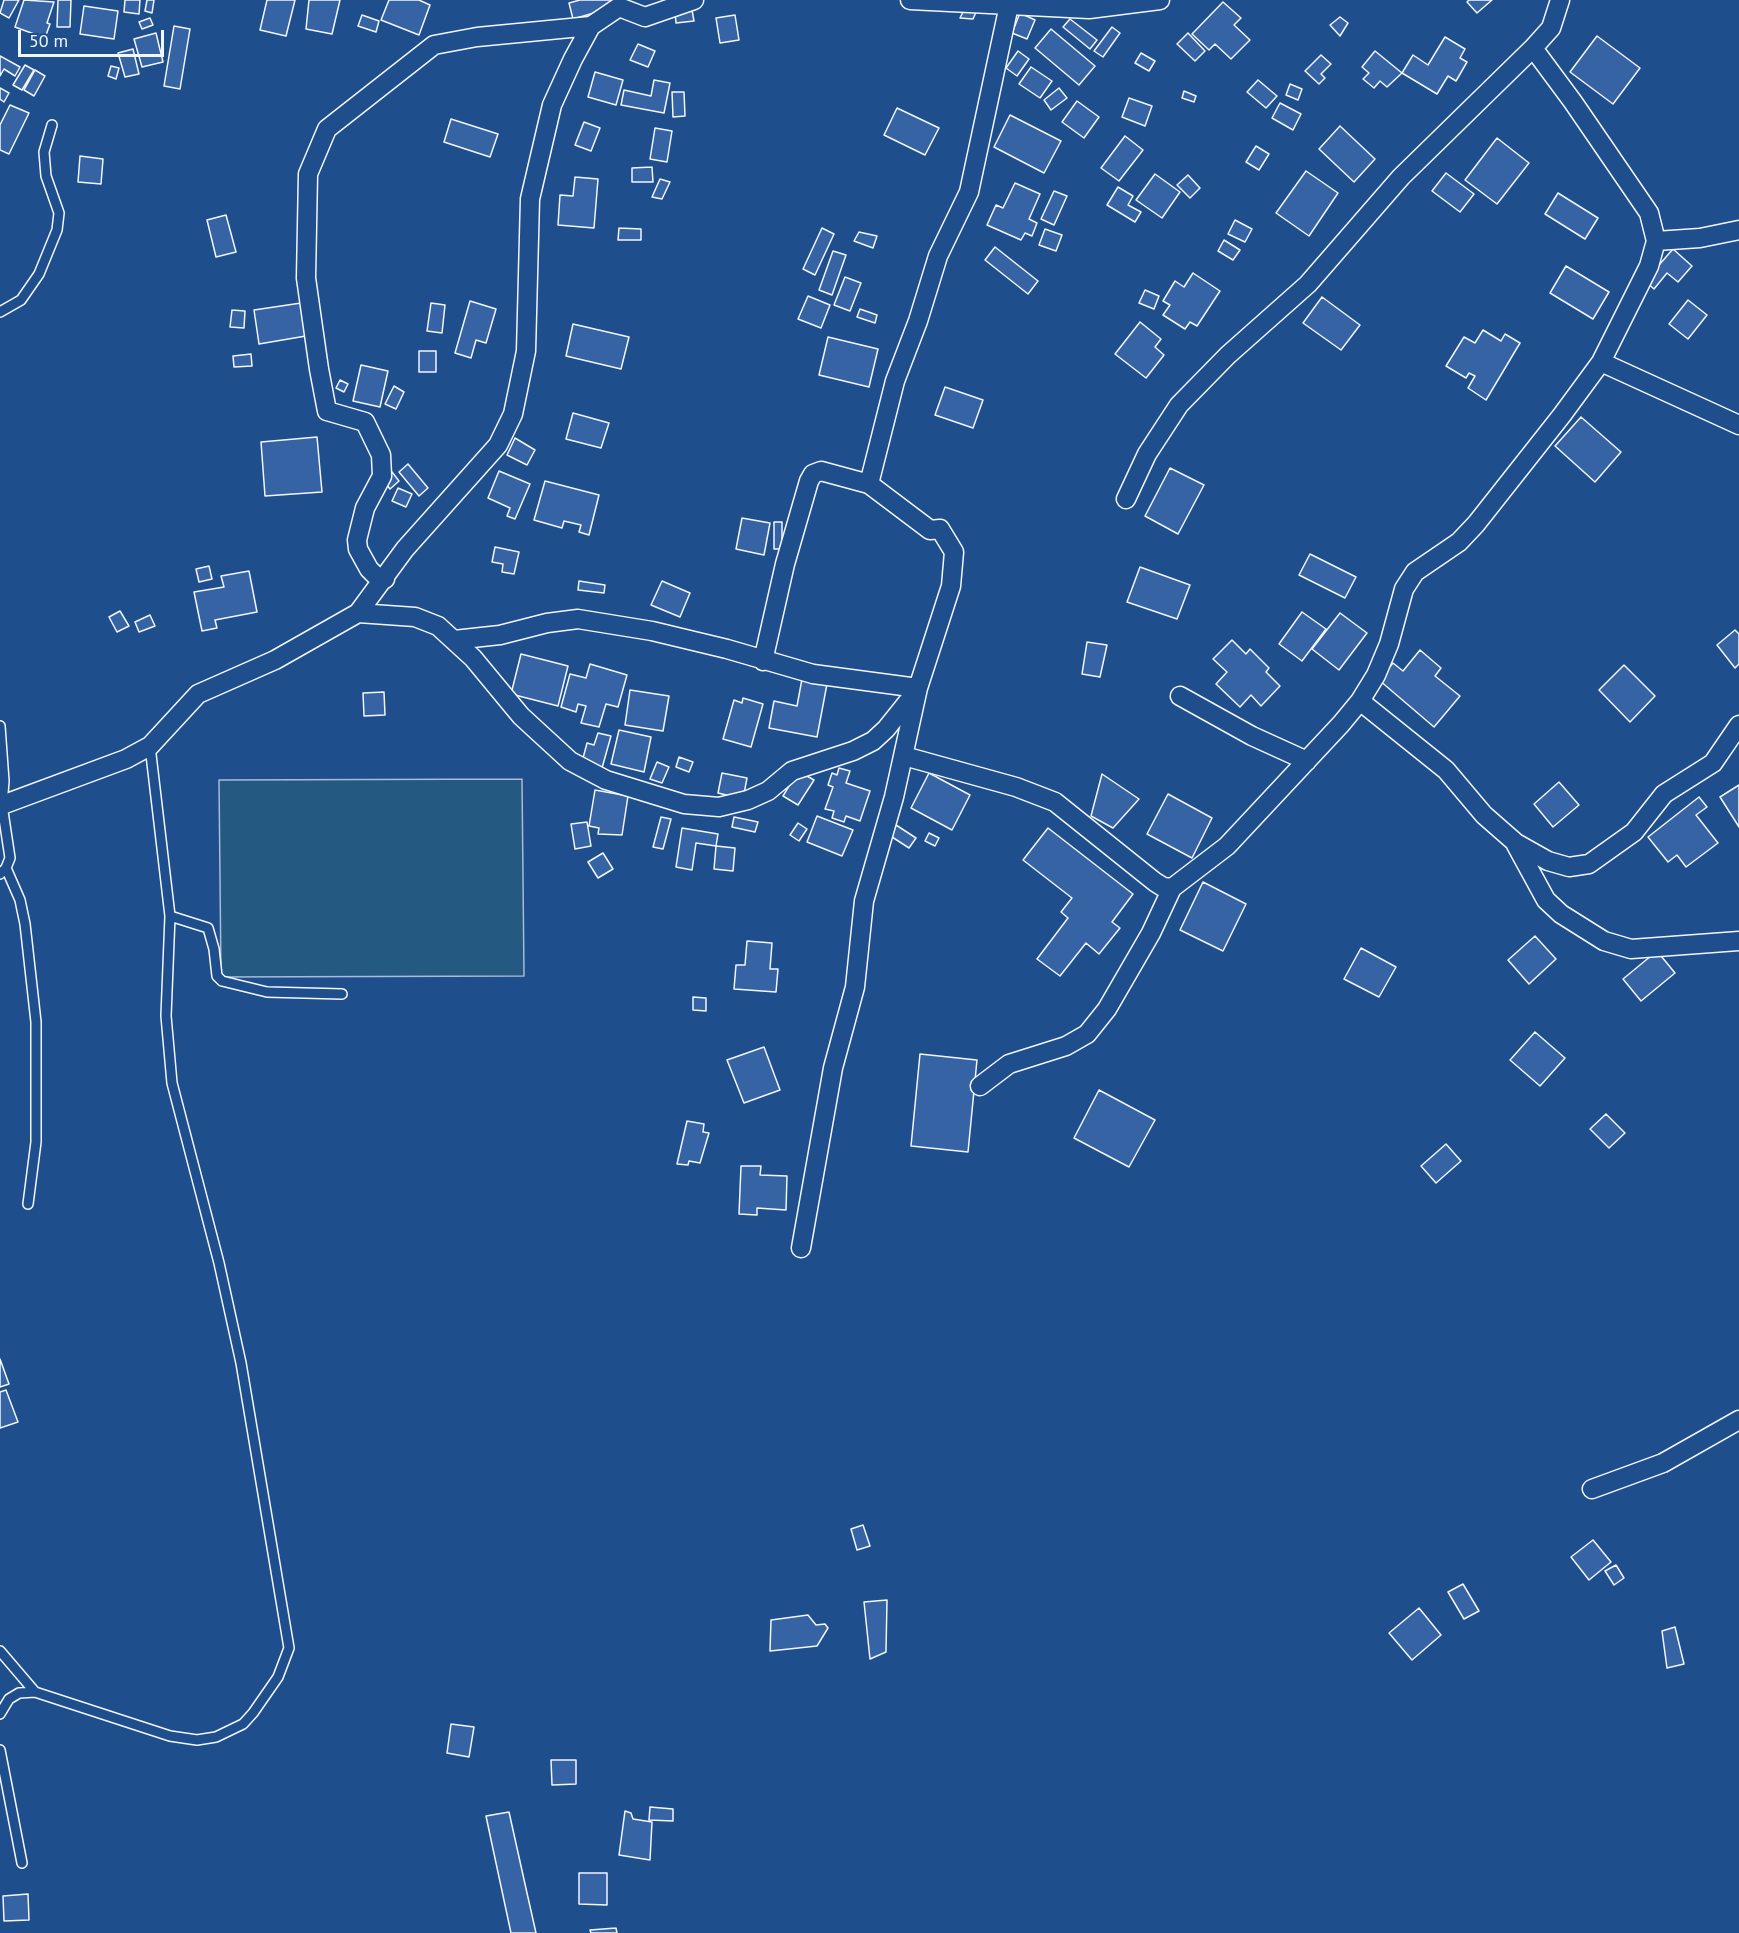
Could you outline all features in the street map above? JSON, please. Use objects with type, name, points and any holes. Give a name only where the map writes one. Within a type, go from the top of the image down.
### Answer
[{"type":"street","points":[[2,805],[126,759],[150,746],[198,694],[275,660],[358,613],[405,549],[498,445],[513,414],[526,351],[530,199],[552,105],[591,27],[619,7],[645,17],[694,0]]},
{"type":"street","points":[[910,0],[1089,9],[1160,0]]},
{"type":"street","points":[[1126,499],[1148,454],[1179,405],[1228,355],[1308,284],[1401,177],[1533,48],[1551,28],[1560,0]]},
{"type":"street","points":[[869,484],[895,381],[918,321],[938,256],[969,192],[1009,5]]},
{"type":"street","points":[[385,579],[375,575],[369,569],[358,549],[357,540],[365,508],[382,476],[381,455],[365,422],[327,411],[306,278],[308,174],[327,129],[434,45],[477,37],[591,27]]},
{"type":"street","points":[[980,1086],[1009,1064],[1066,1046],[1087,1034],[1107,1009],[1151,933],[1172,888],[1227,846],[1360,701],[1376,675],[1389,644],[1404,589],[1415,572],[1459,542],[1476,524],[1601,362],[1649,266],[1656,241],[1649,213],[1533,48]]},
{"type":"street","points":[[1656,241],[1700,238],[1739,230]]},
{"type":"street","points":[[1601,362],[1739,425]]},
{"type":"street","points":[[764,661],[785,564],[813,474],[821,471],[869,484],[930,530],[940,529],[954,552],[951,586],[918,688],[904,756],[864,901],[855,987],[833,1068],[801,1248]]},
{"type":"street","points":[[358,613],[422,618],[438,626],[473,658],[521,716],[570,761],[606,780],[684,804],[719,807],[748,800],[768,791],[792,771],[853,751],[873,741],[886,729],[918,688]]},
{"type":"street","points":[[454,640],[500,635],[547,623],[578,619],[652,631],[813,675],[918,688]]},
{"type":"street","points":[[1180,696],[1243,731],[1307,761]]},
{"type":"street","points":[[1360,701],[1446,770],[1484,815],[1516,843],[1560,866],[1575,867],[1588,864],[1634,832],[1664,794],[1713,764],[1739,725]]},
{"type":"street","points":[[904,756],[1016,787],[1056,802],[1155,882],[1163,887],[1172,888]]},
{"type":"street","points":[[1516,843],[1546,900],[1561,914],[1604,941],[1632,949],[1739,941]]},
{"type":"street","points":[[1593,1489],[1663,1463],[1739,1420]]},
{"type":"lane","points":[[0,312],[21,300],[49,253],[57,230],[59,213],[45,168],[44,152],[52,125]]},
{"type":"lane","points":[[0,726],[4,781],[2,805],[5,840],[10,858],[3,871],[20,900],[25,924],[36,1022],[36,1142],[28,1204]]},
{"type":"lane","points":[[0,1714],[9,1699],[19,1693],[35,1692],[170,1736],[197,1740],[216,1737],[243,1725],[253,1713],[278,1677],[289,1648],[241,1363],[219,1263],[172,1083],[166,1016],[170,916],[150,746]]},
{"type":"lane","points":[[170,916],[208,928],[219,980],[237,987],[267,992],[342,993]]},
{"type":"lane","points":[[0,1651],[35,1692]]},
{"type":"lane","points":[[0,1750],[22,1863]]},
{"type":"shaded area","points":[[522,779],[524,976],[221,977],[219,780]]},
{"type":"building","points":[[4,0],[19,0],[9,18],[0,13]]},
{"type":"building","points":[[24,0],[54,2],[45,38],[15,27]]},
{"type":"building","points":[[58,0],[71,0],[70,27],[57,27]]},
{"type":"building","points":[[125,0],[140,0],[139,14],[124,12]]},
{"type":"building","points":[[147,0],[154,0],[152,13],[145,11]]},
{"type":"building","points":[[267,0],[295,0],[286,36],[260,30]]},
{"type":"building","points":[[309,0],[340,0],[332,34],[306,29]]},
{"type":"building","points":[[389,0],[419,0],[430,5],[419,35],[381,20]]},
{"type":"building","points":[[580,0],[624,0],[625,4],[573,19],[569,3]]},
{"type":"building","points":[[1469,0],[1492,0],[1477,13],[1467,2]]},
{"type":"building","points":[[1223,2],[1241,18],[1234,25],[1250,40],[1231,59],[1215,44],[1209,50],[1192,34]]},
{"type":"building","points":[[84,6],[118,11],[114,39],[80,34]]},
{"type":"building","points":[[692,10],[694,21],[676,23],[675,12]]},
{"type":"building","points":[[964,10],[976,12],[973,19],[960,18]]},
{"type":"building","points":[[1020,13],[1035,20],[1027,39],[1012,33]]},
{"type":"building","points":[[362,15],[379,21],[376,32],[358,26]]},
{"type":"building","points":[[735,15],[739,40],[720,43],[716,18]]},
{"type":"building","points":[[1340,17],[1348,23],[1340,36],[1330,25]]},
{"type":"building","points":[[150,18],[153,25],[142,29],[139,22]]},
{"type":"building","points":[[1070,19],[1097,40],[1090,49],[1063,27]]},
{"type":"building","points":[[174,26],[190,29],[180,89],[164,86]]},
{"type":"building","points":[[1112,27],[1120,33],[1103,57],[1094,51]]},
{"type":"building","points":[[1051,29],[1095,66],[1079,85],[1035,48]]},
{"type":"building","points":[[156,33],[163,62],[142,67],[134,39]]},
{"type":"building","points":[[1188,33],[1205,51],[1195,61],[1177,44]]},
{"type":"building","points":[[1597,36],[1640,68],[1613,104],[1570,72]]},
{"type":"building","points":[[1445,37],[1465,49],[1460,58],[1467,62],[1456,81],[1448,76],[1437,94],[1402,73],[1413,55],[1428,65]]},
{"type":"building","points":[[638,44],[655,51],[648,67],[630,60]]},
{"type":"building","points":[[133,49],[139,74],[125,77],[118,53]]},
{"type":"building","points":[[1018,51],[1029,59],[1017,76],[1006,68]]},
{"type":"building","points":[[1375,51],[1402,73],[1387,87],[1380,81],[1374,88],[1363,79],[1369,73],[1362,67]]},
{"type":"building","points":[[1141,53],[1155,61],[1149,71],[1135,63]]},
{"type":"building","points":[[1321,55],[1331,64],[1321,74],[1325,78],[1319,84],[1305,71]]},
{"type":"building","points":[[0,56],[20,67],[15,76],[4,69],[0,76]]},
{"type":"building","points":[[25,65],[34,70],[22,90],[13,85]]},
{"type":"building","points":[[111,66],[119,68],[116,79],[108,76]]},
{"type":"building","points":[[1031,67],[1052,81],[1040,98],[1019,84]]},
{"type":"building","points":[[35,70],[45,76],[34,96],[24,90]]},
{"type":"building","points":[[595,72],[623,80],[616,105],[588,97]]},
{"type":"building","points":[[654,80],[670,83],[664,113],[621,105],[624,90],[651,96]]},
{"type":"building","points":[[1258,80],[1277,96],[1266,108],[1247,92]]},
{"type":"building","points":[[1290,84],[1302,89],[1298,100],[1286,95]]},
{"type":"building","points":[[0,88],[9,93],[4,102],[0,99]]},
{"type":"building","points":[[1059,88],[1067,98],[1051,110],[1044,100]]},
{"type":"building","points":[[1184,91],[1196,96],[1194,102],[1182,98]]},
{"type":"building","points":[[672,92],[684,92],[685,116],[673,117]]},
{"type":"building","points":[[1129,98],[1152,106],[1145,126],[1122,117]]},
{"type":"building","points":[[1077,101],[1099,117],[1084,138],[1062,122]]},
{"type":"building","points":[[1280,103],[1301,114],[1293,130],[1272,118]]},
{"type":"building","points":[[10,105],[29,113],[9,154],[0,150],[0,125]]},
{"type":"building","points":[[897,108],[939,128],[925,155],[884,135]]},
{"type":"building","points":[[1010,115],[1061,141],[1044,173],[994,147]]},
{"type":"building","points":[[451,119],[498,134],[490,157],[444,142]]},
{"type":"building","points":[[584,122],[600,128],[591,151],[575,145]]},
{"type":"building","points":[[1340,126],[1375,159],[1354,182],[1319,149]]},
{"type":"building","points":[[655,128],[672,131],[667,162],[650,159]]},
{"type":"building","points":[[1125,136],[1143,150],[1119,181],[1101,168]]},
{"type":"building","points":[[1497,138],[1529,163],[1497,204],[1465,180]]},
{"type":"building","points":[[1256,146],[1269,154],[1259,170],[1246,162]]},
{"type":"building","points":[[80,156],[103,159],[101,184],[78,182]]},
{"type":"building","points":[[652,167],[653,182],[632,182],[632,168]]},
{"type":"building","points":[[1306,171],[1338,193],[1309,236],[1276,213]]},
{"type":"building","points":[[1446,173],[1474,194],[1460,212],[1432,191]]},
{"type":"building","points":[[1155,174],[1180,192],[1162,218],[1136,200]]},
{"type":"building","points":[[1188,175],[1200,188],[1190,198],[1177,185]]},
{"type":"building","points":[[575,177],[598,179],[594,228],[558,225],[560,195],[573,196]]},
{"type":"building","points":[[660,179],[670,182],[662,199],[652,197]]},
{"type":"building","points":[[1015,183],[1040,194],[1029,219],[1037,223],[1032,236],[1025,233],[1021,240],[987,225],[996,205],[1003,208]]},
{"type":"building","points":[[1118,187],[1133,196],[1128,205],[1141,212],[1135,222],[1107,205]]},
{"type":"building","points":[[1054,191],[1067,196],[1054,225],[1041,219]]},
{"type":"building","points":[[1558,193],[1598,218],[1585,239],[1545,214]]},
{"type":"building","points":[[226,215],[236,252],[216,257],[207,220]]},
{"type":"building","points":[[1235,220],[1252,229],[1245,242],[1228,234]]},
{"type":"building","points":[[619,228],[641,229],[641,240],[618,240]]},
{"type":"building","points":[[822,228],[834,234],[815,275],[803,269]]},
{"type":"building","points":[[1045,229],[1062,235],[1056,251],[1039,245]]},
{"type":"building","points":[[859,232],[877,236],[873,248],[854,241]]},
{"type":"building","points":[[1224,240],[1240,250],[1233,260],[1218,251]]},
{"type":"building","points":[[995,247],[1038,281],[1028,294],[985,260]]},
{"type":"building","points":[[1673,249],[1692,266],[1678,282],[1667,273],[1654,289],[1645,281]]},
{"type":"building","points":[[833,251],[846,255],[832,295],[819,290]]},
{"type":"building","points":[[1566,266],[1609,292],[1593,319],[1550,293]]},
{"type":"building","points":[[1193,273],[1220,291],[1197,326],[1190,322],[1185,329],[1163,315],[1170,305],[1163,301],[1175,281],[1184,287]]},
{"type":"building","points":[[845,277],[861,283],[850,311],[834,305]]},
{"type":"building","points":[[1145,290],[1159,296],[1154,309],[1139,303]]},
{"type":"building","points":[[808,296],[830,305],[821,328],[798,319]]},
{"type":"building","points":[[1322,297],[1360,325],[1341,350],[1303,323]]},
{"type":"building","points":[[1688,300],[1707,315],[1688,339],[1669,324]]},
{"type":"building","points":[[470,301],[496,309],[486,343],[476,340],[471,358],[455,353]]},
{"type":"building","points":[[301,303],[306,336],[259,344],[254,310]]},
{"type":"building","points":[[431,303],[445,305],[442,333],[427,331]]},
{"type":"building","points":[[860,309],[877,315],[875,323],[857,317]]},
{"type":"building","points":[[232,310],[245,311],[244,328],[230,327]]},
{"type":"building","points":[[1140,322],[1161,339],[1155,347],[1164,355],[1146,378],[1115,354]]},
{"type":"building","points":[[573,324],[629,337],[621,369],[566,356]]},
{"type":"building","points":[[1483,330],[1501,341],[1505,334],[1520,343],[1486,400],[1468,388],[1475,376],[1469,373],[1466,378],[1446,366],[1464,337],[1475,343]]},
{"type":"building","points":[[828,337],[878,349],[869,387],[819,375]]},
{"type":"building","points":[[419,351],[436,351],[436,372],[419,372]]},
{"type":"building","points":[[251,354],[252,366],[234,367],[233,356]]},
{"type":"building","points":[[361,365],[388,371],[380,407],[353,401]]},
{"type":"building","points":[[340,380],[348,384],[344,392],[336,388]]},
{"type":"building","points":[[394,386],[404,392],[396,409],[385,404]]},
{"type":"building","points":[[945,387],[983,400],[973,428],[935,415]]},
{"type":"building","points":[[573,413],[609,423],[601,448],[566,439]]},
{"type":"building","points":[[1581,417],[1621,452],[1595,482],[1555,446]]},
{"type":"building","points":[[317,437],[322,492],[265,496],[261,442]]},
{"type":"building","points":[[515,438],[535,450],[527,465],[507,455]]},
{"type":"building","points":[[408,464],[428,488],[419,496],[399,472]]},
{"type":"building","points":[[1170,468],[1204,485],[1178,534],[1145,516]]},
{"type":"building","points":[[499,471],[530,484],[515,519],[507,516],[510,508],[488,498]]},
{"type":"building","points":[[392,472],[399,481],[390,489],[383,480]]},
{"type":"building","points":[[545,481],[599,495],[589,535],[579,532],[581,525],[564,521],[562,528],[534,520]]},
{"type":"building","points":[[398,488],[412,494],[406,507],[392,501]]},
{"type":"building","points":[[742,518],[770,523],[764,555],[736,549]]},
{"type":"building","points":[[774,522],[782,522],[782,549],[774,549]]},
{"type":"building","points":[[495,547],[519,552],[514,574],[502,572],[503,564],[492,562]]},
{"type":"building","points":[[1310,554],[1356,577],[1345,598],[1299,575]]},
{"type":"building","points":[[209,566],[212,579],[199,582],[196,569]]},
{"type":"building","points":[[1140,567],[1190,585],[1177,619],[1127,602]]},
{"type":"building","points":[[249,571],[257,612],[215,620],[217,628],[202,631],[194,592],[224,587],[221,576]]},
{"type":"building","points":[[579,581],[605,585],[604,593],[578,590]]},
{"type":"building","points":[[662,581],[690,593],[680,617],[651,605]]},
{"type":"building","points":[[120,611],[129,626],[117,632],[109,617]]},
{"type":"building","points":[[1302,612],[1326,629],[1302,661],[1279,644]]},
{"type":"building","points":[[1340,613],[1367,633],[1339,670],[1312,649]]},
{"type":"building","points":[[150,615],[155,626],[139,632],[135,622]]},
{"type":"building","points":[[1735,630],[1739,634],[1739,664],[1735,668],[1717,645]]},
{"type":"building","points":[[1232,640],[1246,654],[1250,649],[1269,668],[1266,672],[1280,686],[1261,706],[1251,695],[1240,707],[1216,684],[1227,672],[1213,659]]},
{"type":"building","points":[[1087,642],[1107,645],[1100,677],[1082,674]]},
{"type":"building","points":[[1420,650],[1441,668],[1435,676],[1460,696],[1434,727],[1379,680],[1393,663],[1403,671]]},
{"type":"building","points":[[521,654],[568,666],[558,706],[511,694]]},
{"type":"building","points":[[590,664],[627,675],[618,707],[606,704],[599,727],[581,723],[586,706],[578,704],[576,712],[561,707],[570,674],[586,678]]},
{"type":"building","points":[[1624,665],[1655,696],[1630,722],[1599,690]]},
{"type":"building","points":[[802,679],[827,684],[817,737],[769,728],[774,701],[797,706]]},
{"type":"building","points":[[630,690],[669,696],[663,731],[625,725]]},
{"type":"building","points":[[384,692],[385,715],[364,716],[363,693]]},
{"type":"building","points":[[743,698],[763,704],[751,747],[723,739],[734,700],[742,703]]},
{"type":"building","points":[[619,730],[651,737],[644,772],[611,764]]},
{"type":"building","points":[[598,733],[611,736],[602,768],[582,762],[587,743],[594,745]]},
{"type":"building","points":[[679,757],[693,762],[689,772],[676,767]]},
{"type":"building","points":[[657,762],[669,767],[662,783],[650,779]]},
{"type":"building","points":[[839,768],[850,771],[846,783],[870,791],[860,821],[846,816],[844,822],[832,818],[834,811],[825,809],[833,787],[828,785],[832,773],[837,775]]},
{"type":"building","points":[[798,771],[814,780],[798,805],[783,796]]},
{"type":"building","points":[[722,773],[747,778],[743,799],[718,793]]},
{"type":"building","points":[[929,773],[970,795],[952,830],[911,808]]},
{"type":"building","points":[[1102,774],[1139,799],[1113,828],[1091,816]]},
{"type":"building","points":[[1559,782],[1579,805],[1553,827],[1534,804]]},
{"type":"building","points":[[1739,785],[1739,827],[1720,797]]},
{"type":"building","points":[[595,790],[628,796],[622,835],[598,834],[599,828],[589,826]]},
{"type":"building","points":[[1168,794],[1212,818],[1192,858],[1147,834]]},
{"type":"building","points":[[1699,797],[1707,807],[1696,815],[1718,843],[1686,867],[1677,855],[1668,862],[1648,837]]},
{"type":"building","points":[[817,816],[853,830],[842,856],[807,842]]},
{"type":"building","points":[[661,817],[671,819],[663,849],[653,847]]},
{"type":"building","points":[[734,817],[758,822],[755,832],[732,827]]},
{"type":"building","points":[[587,822],[591,846],[575,849],[571,824]]},
{"type":"building","points":[[798,823],[807,829],[799,841],[790,835]]},
{"type":"building","points":[[896,825],[916,838],[909,848],[889,835]]},
{"type":"building","points":[[682,828],[718,834],[716,846],[696,843],[692,870],[676,867]]},
{"type":"building","points":[[1048,828],[1133,894],[1112,922],[1120,928],[1099,954],[1086,943],[1060,976],[1037,959],[1068,918],[1061,912],[1072,898],[1023,860]]},
{"type":"building","points":[[929,833],[939,838],[935,846],[925,841]]},
{"type":"building","points":[[716,846],[735,848],[733,871],[714,869]]},
{"type":"building","points":[[603,853],[613,869],[598,878],[588,862]]},
{"type":"building","points":[[1203,882],[1246,904],[1223,951],[1180,930]]},
{"type":"building","points":[[1535,936],[1556,959],[1529,984],[1508,960]]},
{"type":"building","points":[[747,941],[772,943],[770,969],[778,969],[776,992],[734,989],[736,965],[745,965]]},
{"type":"building","points":[[1361,948],[1396,967],[1379,997],[1344,979]]},
{"type":"building","points":[[1657,951],[1675,973],[1641,1001],[1623,979]]},
{"type":"building","points":[[693,997],[706,998],[706,1011],[693,1010]]},
{"type":"building","points":[[1535,1032],[1565,1058],[1540,1086],[1510,1060]]},
{"type":"building","points":[[764,1047],[780,1090],[744,1103],[727,1060]]},
{"type":"building","points":[[920,1054],[977,1060],[968,1152],[911,1146]]},
{"type":"building","points":[[1099,1090],[1155,1120],[1129,1167],[1074,1138]]},
{"type":"building","points":[[1606,1114],[1625,1133],[1609,1148],[1590,1129]]},
{"type":"building","points":[[687,1121],[704,1124],[703,1132],[709,1133],[700,1163],[689,1161],[688,1165],[677,1164]]},
{"type":"building","points":[[1446,1144],[1461,1161],[1436,1183],[1421,1166]]},
{"type":"building","points":[[741,1166],[761,1166],[760,1175],[787,1176],[786,1210],[757,1208],[757,1215],[739,1214]]},
{"type":"building","points":[[0,1359],[9,1384],[0,1387]]},
{"type":"building","points":[[6,1390],[18,1422],[0,1428],[0,1392]]},
{"type":"building","points":[[863,1525],[870,1546],[857,1550],[851,1529]]},
{"type":"building","points":[[1593,1540],[1611,1562],[1589,1580],[1571,1557]]},
{"type":"building","points":[[1616,1565],[1624,1578],[1614,1585],[1605,1571]]},
{"type":"building","points":[[1463,1584],[1479,1611],[1464,1619],[1448,1592]]},
{"type":"building","points":[[887,1600],[886,1652],[870,1659],[864,1602]]},
{"type":"building","points":[[1419,1608],[1441,1635],[1412,1660],[1389,1633]]},
{"type":"building","points":[[808,1615],[816,1625],[825,1624],[828,1628],[817,1646],[770,1651],[771,1620]]},
{"type":"building","points":[[1675,1627],[1684,1664],[1667,1668],[1662,1631]]},
{"type":"building","points":[[451,1724],[474,1727],[469,1757],[447,1753]]},
{"type":"building","points":[[551,1760],[576,1760],[576,1784],[552,1785]]},
{"type":"building","points":[[650,1807],[673,1809],[673,1821],[649,1820]]},
{"type":"building","points":[[625,1811],[631,1813],[633,1819],[652,1822],[650,1860],[619,1855]]},
{"type":"building","points":[[509,1812],[536,1933],[511,1933],[486,1816]]},
{"type":"building","points":[[579,1873],[607,1873],[607,1905],[579,1904]]},
{"type":"building","points":[[28,1894],[29,1920],[4,1921],[3,1896]]},
{"type":"building","points":[[616,1928],[617,1933],[591,1933],[590,1930]]}]
